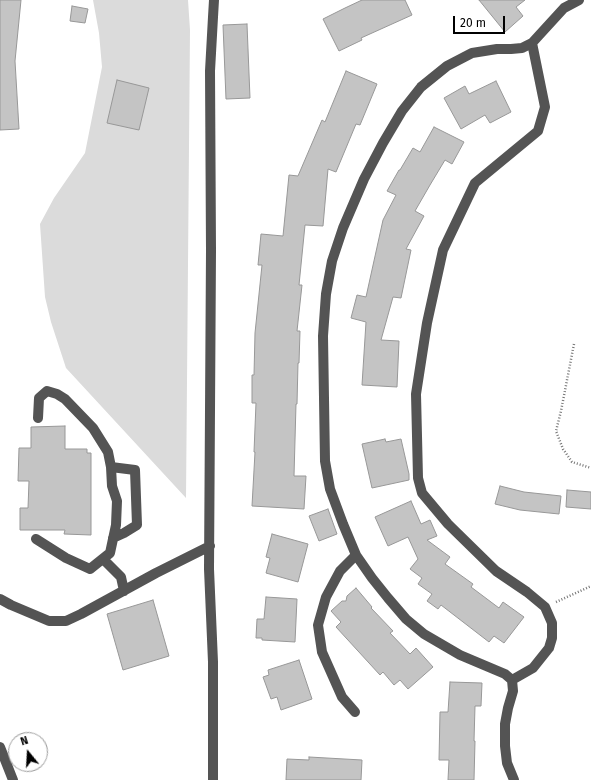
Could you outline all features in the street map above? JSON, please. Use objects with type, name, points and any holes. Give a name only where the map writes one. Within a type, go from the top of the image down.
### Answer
[{"type":"street","points":[[213,780],[213,662],[209,569],[211,251],[210,71],[214,0]]},
{"type":"street","points":[[514,780],[507,763],[505,746],[505,724],[513,691],[512,680],[505,674],[460,655],[424,634],[406,619],[372,578],[356,555],[343,524],[330,489],[325,454],[323,336],[326,294],[332,261],[343,228],[364,179],[402,111],[421,87],[447,66],[472,52],[522,48],[532,43],[564,8],[579,0]]},
{"type":"street","points":[[512,680],[533,668],[549,648],[552,638],[552,623],[545,607],[527,592],[496,571],[448,524],[422,494],[418,478],[416,394],[427,323],[443,250],[475,183],[538,131],[545,107],[532,43]]},
{"type":"street","points":[[36,539],[66,558],[90,569],[110,553],[116,525],[117,500],[112,486],[111,466],[108,452],[92,428],[65,399],[47,391],[39,398],[38,418]]},
{"type":"street","points":[[111,466],[135,470],[137,524],[124,533],[113,538]]},
{"type":"street","points":[[0,599],[49,621],[66,621],[210,546]]},
{"type":"street","points":[[355,712],[342,697],[322,652],[318,625],[326,597],[340,571],[356,555]]},
{"type":"street","points":[[103,559],[121,577],[124,591]]},
{"type":"street","points":[[0,747],[13,780]]},
{"type":"path","points":[[574,344],[556,431],[562,449],[572,462],[591,468]]},
{"type":"path","points":[[545,607],[591,586]]},
{"type":"shaded area","points":[[93,0],[188,0],[190,30],[186,498],[66,368],[51,322],[45,297],[40,224],[54,198],[85,153],[102,67],[99,33]]},
{"type":"building","points":[[0,0],[21,0],[15,61],[19,129],[0,130]]},
{"type":"building","points":[[362,0],[405,0],[412,15],[361,38],[362,40],[339,51],[323,19]]},
{"type":"building","points":[[479,0],[525,0],[516,7],[523,16],[505,32]]},
{"type":"building","points":[[72,6],[88,9],[85,23],[70,21]]},
{"type":"building","points":[[247,24],[250,98],[226,99],[223,25]]},
{"type":"building","points":[[346,71],[377,84],[360,125],[356,124],[336,172],[328,169],[323,226],[305,225],[299,285],[302,285],[297,331],[300,331],[294,476],[306,476],[304,509],[252,506],[256,403],[252,403],[252,375],[254,375],[255,333],[262,265],[258,265],[261,234],[283,236],[289,175],[298,176],[322,120],[325,122]]},
{"type":"building","points":[[117,80],[149,88],[139,130],[107,123]]},
{"type":"building","points":[[496,81],[511,112],[490,123],[485,115],[461,129],[444,98],[465,86],[469,94]]},
{"type":"building","points":[[434,127],[464,142],[452,164],[445,160],[415,211],[424,216],[406,249],[411,250],[401,298],[393,297],[381,340],[399,341],[397,387],[362,385],[366,322],[351,318],[357,295],[366,297],[383,220],[396,195],[387,191],[413,148],[420,152]]},
{"type":"building","points":[[65,426],[65,449],[87,449],[87,453],[91,453],[91,535],[64,534],[65,530],[20,530],[20,508],[28,508],[29,481],[18,481],[19,448],[31,448],[31,427]]},
{"type":"building","points":[[385,439],[386,442],[401,439],[409,480],[372,488],[362,444]]},
{"type":"building","points":[[500,486],[524,492],[561,496],[559,514],[520,510],[495,504]]},
{"type":"building","points":[[567,490],[591,492],[591,509],[566,507]]},
{"type":"building","points":[[411,501],[421,524],[430,520],[437,536],[427,540],[450,557],[445,564],[473,584],[471,587],[499,608],[503,602],[524,617],[504,643],[494,636],[489,642],[441,605],[438,609],[427,601],[432,594],[418,584],[422,578],[410,569],[418,559],[408,537],[388,546],[375,517]]},
{"type":"building","points":[[328,509],[337,534],[319,541],[309,516]]},
{"type":"building","points":[[272,534],[308,544],[298,582],[266,573],[270,558],[266,557]]},
{"type":"building","points":[[356,588],[372,607],[371,608],[393,631],[390,633],[410,654],[416,648],[433,667],[408,689],[400,680],[394,685],[383,672],[380,675],[336,627],[341,622],[331,611],[342,601],[346,601],[347,596]]},
{"type":"building","points":[[266,597],[297,599],[295,642],[262,640],[262,638],[256,638],[257,619],[264,619]]},
{"type":"building","points":[[153,600],[169,656],[123,670],[107,614]]},
{"type":"building","points":[[299,660],[312,699],[281,710],[277,697],[271,699],[263,677],[269,675],[268,670]]},
{"type":"building","points":[[450,682],[482,683],[481,706],[475,706],[474,780],[448,780],[449,760],[439,760],[440,712],[448,712]]},
{"type":"building","points":[[309,757],[362,760],[361,780],[286,780],[287,759],[309,760]]}]
